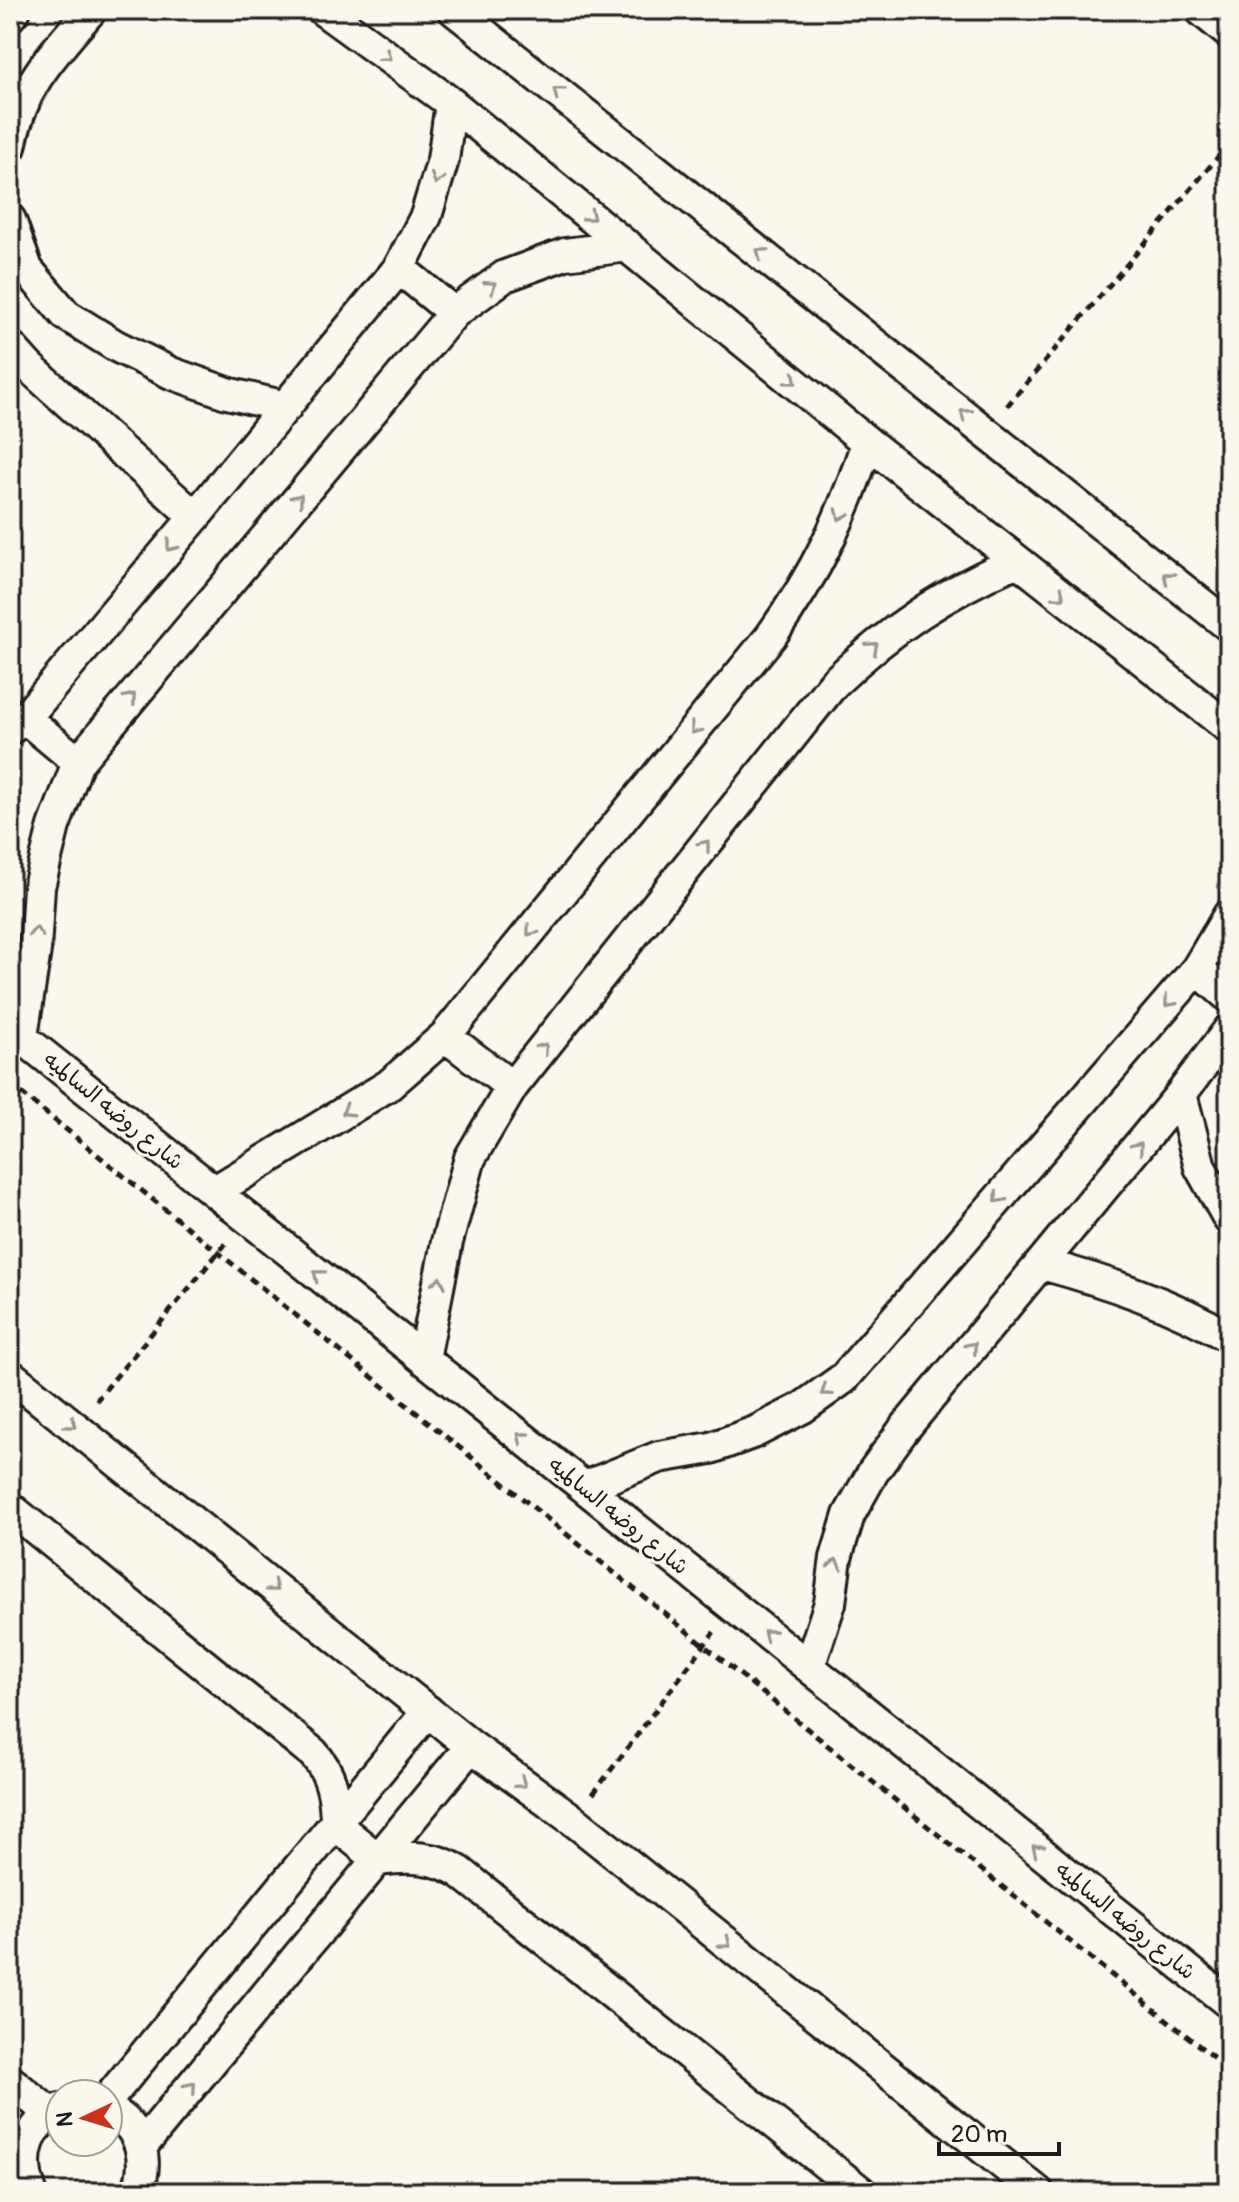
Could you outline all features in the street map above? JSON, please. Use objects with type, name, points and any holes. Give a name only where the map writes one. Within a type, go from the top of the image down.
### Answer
[{"type":"street","points":[[10,16],[15,10]]},
{"type":"street","points":[[10,147],[15,118],[38,72],[91,10]]},
{"type":"street","points":[[454,10],[1229,626]]},
{"type":"street","points":[[1201,10],[1229,33]]},
{"type":"street","points":[[326,11],[451,103],[867,442],[1229,728]]},
{"type":"street","points":[[78,762],[18,724],[195,517],[399,268],[426,216],[443,160],[451,103]]},
{"type":"street","points":[[10,220],[27,269],[66,315],[116,346],[171,373],[227,393],[286,407]]},
{"type":"street","points":[[16,1032],[35,950],[39,887],[54,826],[78,762],[454,313],[505,276],[565,254],[628,246]]},
{"type":"street","points":[[399,268],[454,313]]},
{"type":"street","points":[[10,346],[29,367],[195,517]]},
{"type":"street","points":[[215,1191],[389,1085],[445,1036],[761,648],[803,592],[851,494],[867,442]]},
{"type":"street","points":[[424,1359],[447,1242],[470,1158],[512,1087],[834,683],[874,645],[919,612],[967,583],[1017,561]]},
{"type":"street","points":[[585,1487],[659,1457],[711,1448],[755,1432],[802,1408],[844,1378],[1197,969],[1229,915]]},
{"type":"street","points":[[1197,969],[1229,997]]},
{"type":"street","points":[[809,1667],[830,1603],[836,1558],[849,1515],[873,1472],[904,1429],[1181,1094],[1229,1030]]},
{"type":"street","name":"شارع روضه السالميه","points":[[16,1032],[1229,2003]]},
{"type":"street","points":[[445,1036],[512,1087]]},
{"type":"street","points":[[1181,1094],[1200,1167],[1229,1219]]},
{"type":"street","points":[[1042,1264],[1107,1282],[1156,1300],[1229,1337]]},
{"type":"street","points":[[10,1375],[471,1746],[573,1820],[1038,2192]]},
{"type":"street","points":[[10,1508],[313,1753],[329,1777],[336,1808],[336,1825]]},
{"type":"street","points":[[124,2080],[428,1711]]},
{"type":"street","points":[[141,2147],[471,1746]]},
{"type":"street","points":[[336,1825],[379,1860],[397,1857],[431,1859],[446,1863],[460,1872],[861,2192]]},
{"type":"street","points":[[10,2081],[44,2104]]},
{"type":"street","points":[[124,2121],[141,2147],[145,2188]]},
{"type":"street","points":[[31,2192],[17,2154],[44,2123]]},
{"type":"path","points":[[986,430],[1229,144]]},
{"type":"path","points":[[10,1084],[1229,2070]]},
{"type":"path","points":[[75,1427],[246,1219]]},
{"type":"path","points":[[573,1820],[733,1606]]}]
